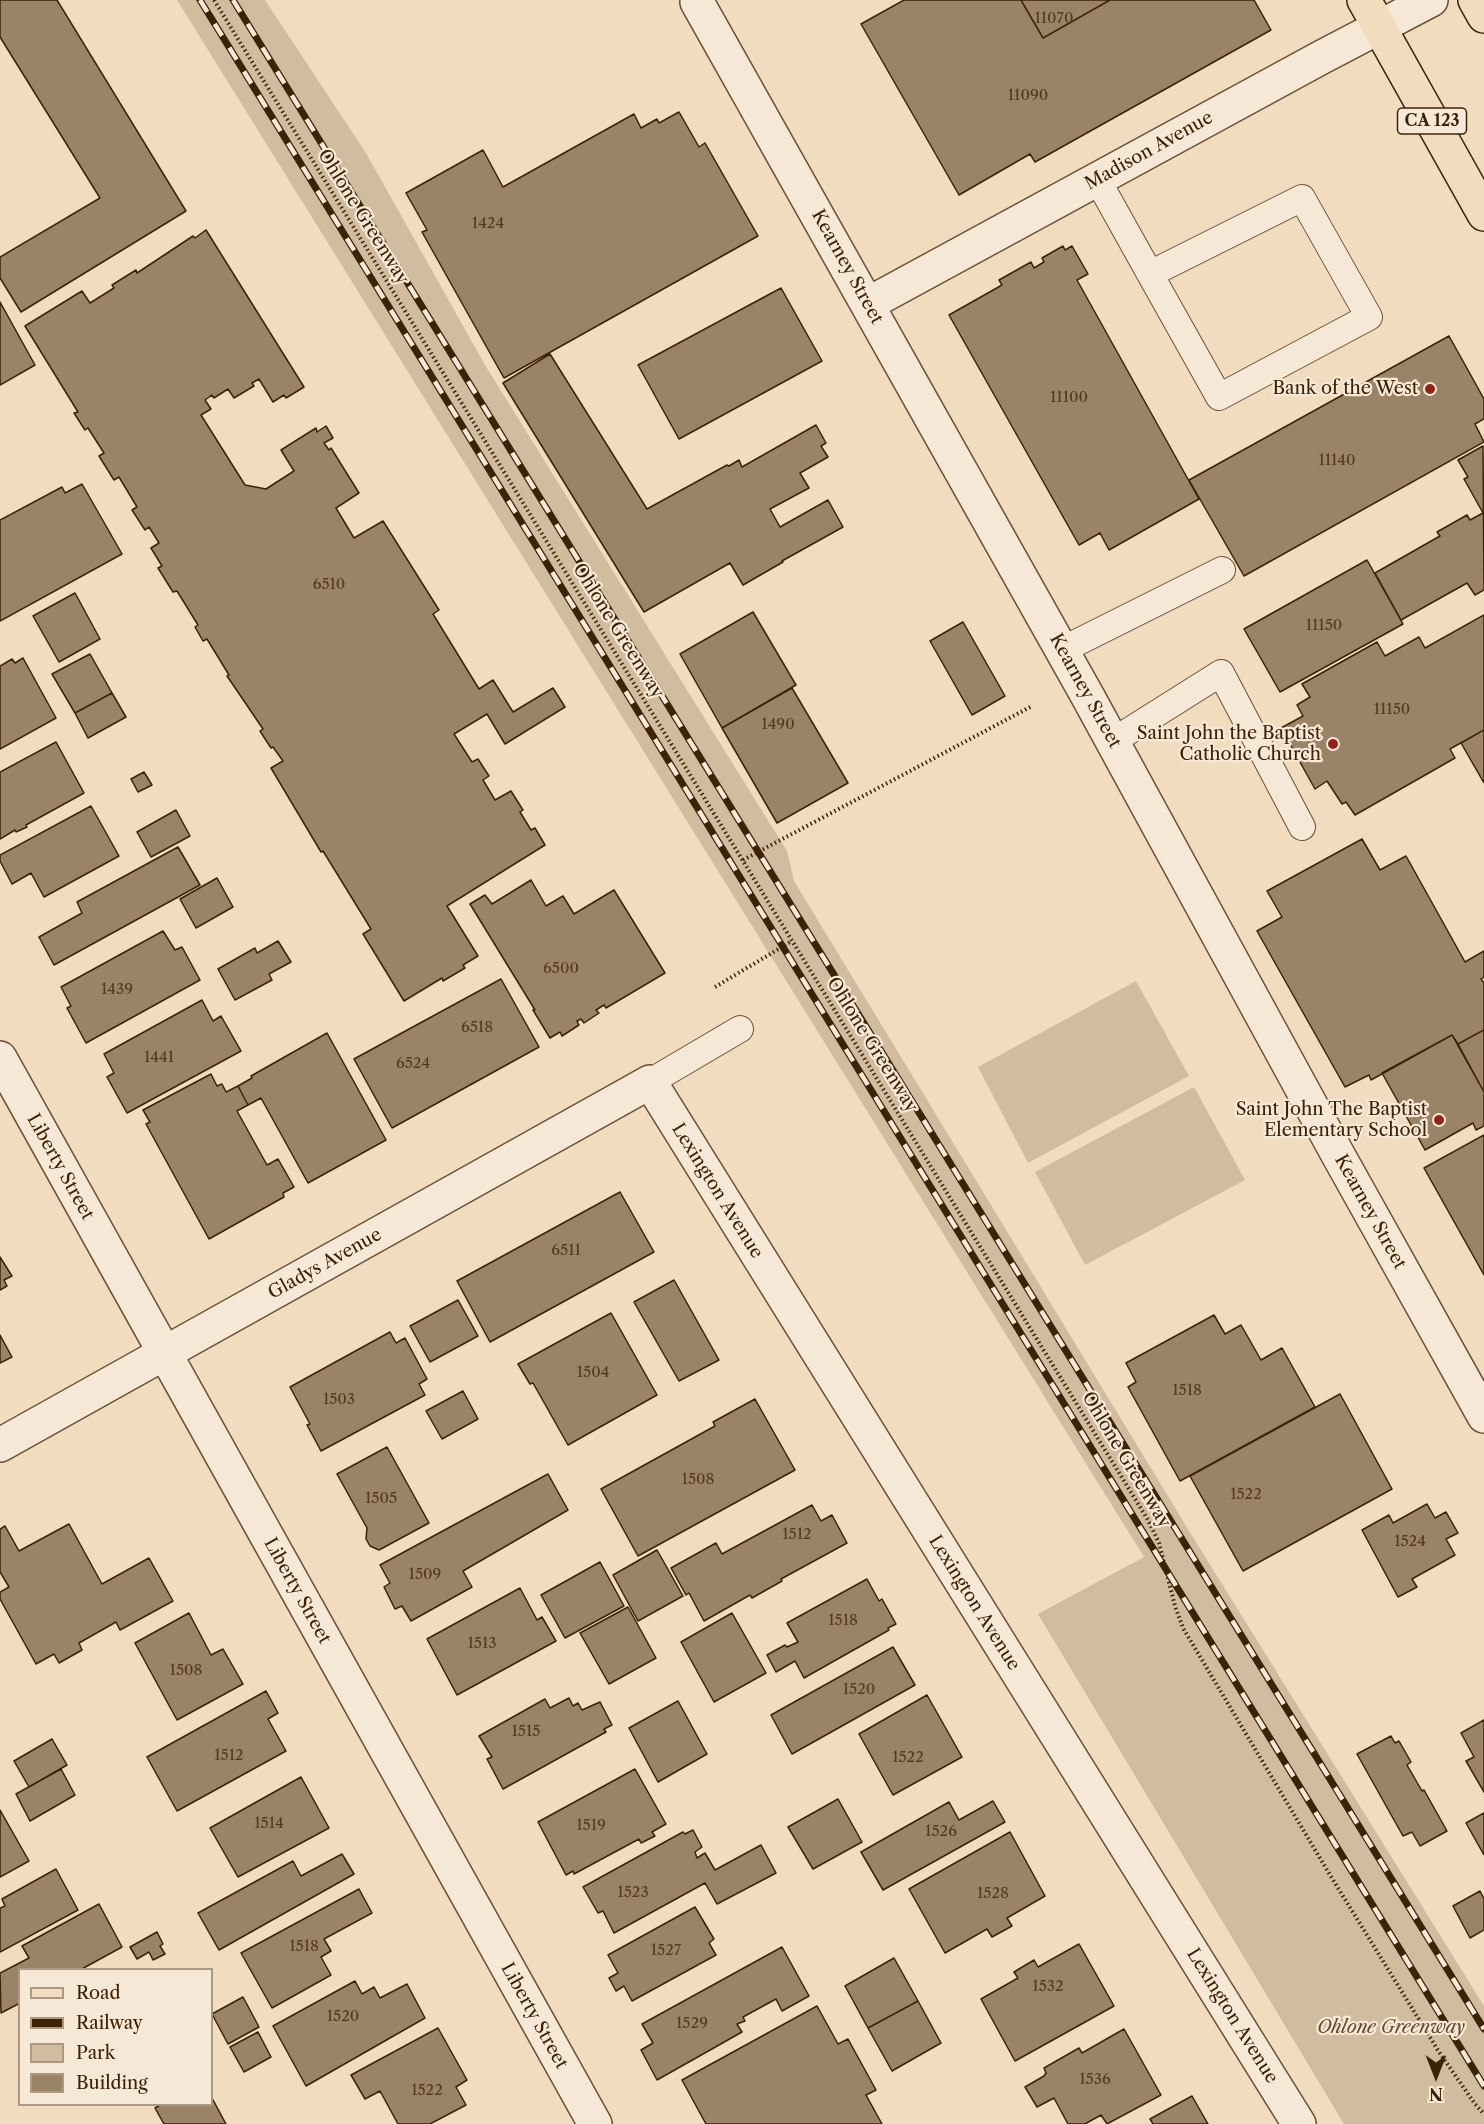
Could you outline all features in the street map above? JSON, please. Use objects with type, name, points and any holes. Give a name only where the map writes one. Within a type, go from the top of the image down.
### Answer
[{"type":"main road","points":[[1475,0],[1484,16]]},
{"type":"main road","name":"CA 123","points":[[1372,14],[1484,214]]},
{"type":"street","name":"Madison Avenue","points":[[868,304],[1322,57],[1372,14],[1431,0]]},
{"type":"street","name":"Kearney Street","points":[[697,2],[1113,741],[1337,1153],[1484,1416]]},
{"type":"street","name":"Liberty Street","points":[[0,1058],[595,2124]]},
{"type":"street","name":"Gladys Avenue","points":[[0,1445],[650,1082]]},
{"type":"street","name":"Lexington Avenue","points":[[650,1082],[1299,2124]]},
{"type":"lane","points":[[1097,179],[1150,274],[1219,397],[1368,317],[1302,198],[1150,274]]},
{"type":"lane","points":[[1062,651],[1222,570]]},
{"type":"lane","points":[[1113,741],[1221,673],[1302,827]]},
{"type":"lane","points":[[650,1082],[740,1029]]},
{"type":"path","name":"Ohlone Greenway","points":[[214,0],[1148,1520],[1159,1543],[1174,1606],[1183,1628],[1330,1875],[1439,2052],[1484,2115]]},
{"type":"path","points":[[743,860],[1032,706]]},
{"type":"path","points":[[715,987],[792,941]]},
{"type":"green space","name":"Ohlone Greenway","points":[[177,0],[265,0],[366,153],[485,365],[787,851],[794,881],[1191,1534],[1484,2006],[1484,2124],[1344,2124],[1038,1614],[1144,1557]]},
{"type":"green space","points":[[1136,981],[1189,1076],[1028,1163],[978,1067]]},
{"type":"green space","points":[[1194,1087],[1245,1180],[1085,1265],[1035,1172]]},
{"type":"building","points":[[0,0],[57,0],[186,211],[21,312],[0,278],[0,257],[100,198],[0,37]]},
{"type":"building","points":[[904,0],[1021,0],[1043,38],[1110,0],[1254,0],[1271,30],[1035,162],[1030,154],[959,195],[861,24]]},
{"type":"building","points":[[1021,0],[1110,0],[1043,38]]},
{"type":"building","points":[[679,112],[699,147],[705,143],[758,236],[504,378],[422,232],[427,230],[406,193],[483,150],[503,187],[634,114],[641,128],[657,119],[659,123]]},
{"type":"building","points":[[206,230],[304,387],[286,398],[284,395],[273,402],[259,379],[252,383],[254,386],[234,398],[228,389],[214,398],[212,395],[205,400],[211,409],[201,415],[245,485],[266,489],[294,471],[281,450],[316,428],[317,432],[326,426],[333,438],[324,443],[329,450],[331,448],[359,493],[336,508],[354,538],[383,521],[439,610],[433,614],[479,689],[493,680],[513,712],[553,688],[565,707],[505,744],[487,714],[454,734],[472,762],[478,759],[489,776],[483,780],[495,800],[511,791],[523,810],[520,812],[531,830],[535,828],[545,845],[447,906],[478,956],[463,965],[465,968],[443,981],[442,978],[404,1001],[363,934],[371,929],[323,851],[321,852],[271,768],[283,761],[260,731],[263,729],[227,676],[229,675],[207,639],[203,641],[195,627],[198,625],[177,591],[173,592],[158,568],[162,566],[151,548],[159,543],[149,527],[145,530],[132,510],[137,507],[119,477],[114,480],[99,456],[104,453],[88,428],[85,430],[74,413],[78,412],[25,326],[82,291],[90,303],[114,288],[112,285],[136,270],[137,273]]},
{"type":"building","points":[[1063,246],[1065,250],[1072,246],[1088,274],[1077,280],[1199,499],[1109,550],[1100,533],[1079,545],[949,315],[1002,285],[999,280],[1031,262],[1034,268],[1044,262],[1042,258]]},
{"type":"building","points":[[781,288],[822,361],[679,439],[638,365]]},
{"type":"building","points":[[0,302],[35,365],[0,385]]},
{"type":"building","points":[[1449,336],[1484,399],[1484,419],[1475,424],[1484,442],[1244,576],[1189,480]]},
{"type":"building","points":[[550,354],[647,509],[727,465],[739,460],[742,467],[816,425],[826,443],[821,446],[828,457],[800,473],[809,488],[770,509],[780,527],[828,500],[843,527],[743,585],[730,563],[644,612],[503,383]]},
{"type":"building","points":[[1483,446],[1484,590],[1475,595],[1467,583],[1401,620],[1375,573],[1440,536],[1437,532],[1467,515],[1470,520],[1483,513],[1464,479],[1468,477],[1458,460]]},
{"type":"building","points":[[82,484],[122,554],[0,621],[0,520],[62,487],[65,493]]},
{"type":"building","points":[[1367,560],[1403,624],[1280,692],[1244,629]]},
{"type":"building","points":[[75,593],[100,639],[59,662],[33,616]]},
{"type":"building","points":[[753,612],[796,685],[722,728],[680,654]]},
{"type":"building","name":"Saint John the Baptist Catholic Church","points":[[1484,615],[1484,730],[1450,749],[1455,758],[1355,815],[1346,802],[1342,804],[1327,781],[1315,789],[1281,728],[1303,716],[1297,705],[1310,697],[1302,684],[1377,642],[1385,656],[1419,637],[1425,648]]},
{"type":"building","points":[[963,622],[1005,696],[972,715],[930,641]]},
{"type":"building","points":[[90,654],[112,693],[75,713],[52,674]]},
{"type":"building","points":[[23,658],[56,718],[0,749],[0,666],[12,659],[15,663]]},
{"type":"building","points":[[792,688],[848,783],[777,823],[722,728]]},
{"type":"building","points":[[112,693],[126,717],[88,738],[75,713]]},
{"type":"building","points":[[1484,730],[1484,783],[1461,743]]},
{"type":"building","points":[[56,742],[84,793],[26,825],[27,827],[16,832],[15,830],[0,839],[0,772]]},
{"type":"building","points":[[144,772],[152,785],[138,792],[131,779]]},
{"type":"building","points":[[91,806],[119,856],[44,897],[31,873],[12,884],[0,861],[0,855]]},
{"type":"building","points":[[176,810],[190,836],[151,857],[137,832]]},
{"type":"building","name":"Saint John The Baptist Elementary School","points":[[1362,839],[1380,870],[1406,856],[1465,962],[1484,951],[1484,977],[1481,979],[1484,983],[1484,1030],[1458,1044],[1452,1035],[1371,1080],[1369,1075],[1345,1087],[1257,931],[1282,917],[1267,891]]},
{"type":"building","points":[[178,847],[200,885],[54,965],[39,937],[82,913],[77,902]]},
{"type":"building","points":[[217,878],[233,907],[196,928],[180,899]]},
{"type":"building","points":[[531,880],[546,906],[563,896],[574,914],[614,890],[665,973],[606,1008],[604,1005],[596,1010],[599,1013],[584,1023],[581,1019],[577,1021],[579,1025],[562,1036],[560,1032],[550,1038],[470,904],[485,895],[492,904]]},
{"type":"building","points":[[163,931],[175,950],[182,947],[200,980],[86,1043],[67,1008],[71,1006],[61,987]]},
{"type":"building","points":[[278,941],[291,962],[269,974],[272,980],[235,1000],[218,969],[255,948],[257,953]]},
{"type":"building","points":[[501,979],[539,1047],[392,1128],[354,1059]]},
{"type":"building","points":[[202,1000],[213,1021],[221,1016],[241,1051],[127,1113],[107,1077],[114,1073],[104,1054]]},
{"type":"building","points":[[1484,1030],[1484,1092],[1458,1044]]},
{"type":"building","points":[[327,1033],[386,1140],[308,1183],[261,1098],[248,1105],[238,1086],[252,1078],[251,1076]]},
{"type":"building","points":[[1452,1035],[1484,1092],[1484,1126],[1476,1130],[1473,1123],[1425,1150],[1382,1073]]},
{"type":"building","points":[[211,1074],[217,1086],[222,1084],[226,1092],[238,1086],[248,1105],[237,1111],[267,1165],[278,1159],[294,1187],[283,1193],[284,1197],[209,1239],[146,1124],[150,1122],[143,1110]]},
{"type":"building","points":[[1484,1135],[1484,1275],[1424,1168]]},
{"type":"building","points":[[620,1192],[654,1252],[490,1342],[457,1281]]},
{"type":"building","points":[[0,1257],[12,1276],[4,1280],[7,1286],[0,1290]]},
{"type":"building","points":[[674,1280],[719,1360],[679,1381],[634,1302]]},
{"type":"building","points":[[458,1300],[478,1336],[430,1362],[410,1326]]},
{"type":"building","points":[[611,1313],[657,1395],[568,1445],[533,1383],[530,1384],[518,1364]]},
{"type":"building","points":[[1214,1315],[1225,1334],[1241,1325],[1261,1360],[1282,1348],[1315,1407],[1180,1481],[1128,1387],[1136,1382],[1126,1363]]},
{"type":"building","points":[[390,1332],[396,1343],[405,1338],[427,1379],[419,1384],[425,1395],[321,1451],[307,1425],[310,1424],[290,1387]]},
{"type":"building","points":[[0,1335],[12,1357],[0,1363]]},
{"type":"building","points":[[463,1391],[478,1419],[442,1439],[426,1411]]},
{"type":"building","points":[[1340,1394],[1392,1489],[1243,1571],[1190,1476]]},
{"type":"building","points":[[755,1399],[795,1470],[638,1556],[601,1489],[715,1426],[713,1422]]},
{"type":"building","points":[[387,1447],[429,1523],[379,1550],[370,1546],[366,1539],[367,1528],[337,1474]]},
{"type":"building","points":[[548,1474],[568,1510],[463,1571],[472,1587],[411,1621],[402,1606],[395,1609],[384,1587],[390,1583],[380,1565]]},
{"type":"building","points":[[1427,1504],[1435,1518],[1446,1512],[1458,1533],[1446,1539],[1455,1555],[1412,1579],[1417,1587],[1398,1597],[1362,1530],[1389,1515],[1393,1523]]},
{"type":"building","points":[[812,1505],[821,1521],[832,1515],[847,1543],[781,1579],[782,1581],[752,1598],[750,1595],[704,1621],[689,1593],[686,1595],[671,1568],[716,1543],[722,1554]]},
{"type":"building","points":[[69,1524],[102,1584],[149,1558],[173,1601],[120,1630],[116,1622],[79,1643],[82,1650],[59,1663],[54,1654],[36,1664],[0,1599],[0,1592],[9,1587],[0,1572],[0,1529],[5,1526],[19,1551]]},
{"type":"building","points":[[657,1550],[683,1596],[638,1621],[613,1575]]},
{"type":"building","points":[[600,1562],[624,1606],[565,1638],[541,1595]]},
{"type":"building","points":[[867,1579],[879,1601],[882,1599],[896,1624],[804,1678],[795,1661],[776,1672],[767,1655],[785,1645],[787,1647],[798,1642],[787,1623]]},
{"type":"building","points":[[520,1588],[537,1620],[542,1617],[556,1641],[457,1695],[427,1639]]},
{"type":"building","points":[[628,1607],[656,1658],[609,1684],[580,1633]]},
{"type":"building","points":[[189,1613],[211,1655],[223,1649],[243,1684],[177,1720],[135,1643]]},
{"type":"building","points":[[732,1613],[766,1673],[714,1702],[681,1642]]},
{"type":"building","points":[[893,1647],[915,1685],[792,1754],[771,1715]]},
{"type":"building","points":[[266,1691],[278,1713],[268,1719],[286,1751],[177,1811],[147,1757]]},
{"type":"building","points":[[927,1695],[962,1757],[893,1795],[859,1734]]},
{"type":"building","points":[[569,1698],[573,1706],[578,1703],[582,1710],[600,1702],[612,1725],[604,1729],[606,1732],[503,1789],[487,1759],[492,1757],[479,1736],[545,1699],[550,1708]]},
{"type":"building","points":[[678,1701],[707,1754],[658,1782],[629,1728]]},
{"type":"building","points":[[1484,1720],[1484,1792],[1466,1761],[1474,1757],[1461,1733]]},
{"type":"building","points":[[1391,1736],[1395,1743],[1399,1741],[1411,1762],[1407,1765],[1447,1831],[1420,1846],[1412,1832],[1403,1836],[1357,1754]]},
{"type":"building","points":[[52,1739],[67,1765],[29,1787],[14,1761]]},
{"type":"building","points":[[61,1769],[75,1795],[30,1821],[16,1794]]},
{"type":"building","points":[[635,1769],[666,1824],[652,1832],[655,1836],[641,1843],[639,1839],[574,1874],[573,1871],[566,1875],[538,1822]]},
{"type":"building","points":[[301,1777],[329,1828],[238,1877],[210,1828]]},
{"type":"building","points":[[838,1799],[862,1842],[813,1869],[788,1827]]},
{"type":"building","points":[[993,1801],[1005,1822],[883,1890],[861,1852],[949,1802],[959,1820]]},
{"type":"building","points":[[0,1810],[29,1861],[0,1877]]},
{"type":"building","points":[[1484,1813],[1484,1855],[1466,1823]]},
{"type":"building","points":[[693,1830],[702,1847],[695,1852],[697,1858],[705,1853],[715,1870],[761,1845],[776,1873],[717,1904],[705,1883],[614,1933],[603,1911],[598,1913],[583,1887],[683,1832],[685,1834]]},
{"type":"building","points":[[1010,1832],[1045,1896],[1007,1918],[1012,1926],[992,1937],[987,1929],[945,1953],[909,1889]]},
{"type":"building","points":[[342,1854],[354,1874],[219,1950],[198,1913],[293,1861],[301,1876]]},
{"type":"building","points":[[56,1869],[78,1910],[0,1952],[0,1908],[5,1906],[2,1899]]},
{"type":"building","points":[[359,1889],[372,1913],[324,1939],[331,1951],[321,1957],[331,1975],[272,2008],[241,1953]]},
{"type":"building","points":[[1480,1891],[1484,1899],[1484,1930],[1470,1938],[1453,1906]]},
{"type":"building","points":[[99,1904],[122,1947],[84,1968],[18,1968],[18,2004],[1,2013],[0,1973],[29,1958],[22,1946]]},
{"type":"building","points":[[695,1907],[714,1939],[709,1943],[716,1955],[632,2001],[624,1986],[616,1991],[609,1978],[618,1973],[608,1955]]},
{"type":"building","points":[[157,1932],[163,1944],[160,1946],[165,1954],[153,1960],[149,1952],[137,1959],[130,1947]]},
{"type":"building","points":[[1079,1944],[1114,2006],[1015,2061],[981,1999],[1018,1978],[1014,1972],[1034,1960],[1038,1967]]},
{"type":"building","points":[[782,1947],[809,1996],[782,2011],[776,1999],[743,2017],[745,2021],[737,2024],[742,2032],[657,2080],[641,2050],[653,2043],[642,2024]]},
{"type":"building","points":[[894,1958],[918,2001],[868,2028],[845,1986]]},
{"type":"building","points":[[355,1981],[362,1994],[374,1987],[380,1998],[407,1984],[425,2018],[306,2086],[273,2026]]},
{"type":"building","points":[[243,1997],[259,2027],[228,2044],[213,2013]]},
{"type":"building","points":[[918,2001],[941,2043],[892,2071],[868,2028]]},
{"type":"building","points":[[817,2006],[838,2044],[848,2039],[876,2090],[866,2095],[882,2124],[706,2124],[682,2080]]},
{"type":"building","points":[[438,2028],[467,2080],[456,2087],[466,2105],[430,2124],[398,2124],[380,2091],[365,2099],[351,2075]]},
{"type":"building","points":[[1124,2029],[1161,2095],[1107,2124],[1101,2115],[1085,2124],[1068,2124],[1054,2098],[1037,2107],[1025,2087],[1044,2076],[1046,2073],[1044,2068],[1079,2048],[1082,2053]]},
{"type":"building","points":[[258,2032],[271,2057],[244,2072],[230,2047]]},
{"type":"building","points":[[1192,2096],[1208,2124],[1153,2124],[1150,2119]]},
{"type":"building","points":[[213,2100],[226,2124],[164,2124],[155,2108],[158,2106],[213,2106]]},
{"type":"railway","points":[[200,0],[1484,2086]]},
{"type":"railway","points":[[233,0],[1484,2029]]},
{"type":"place","name":"Bank of the West","points":[[1430,389]]},
{"type":"place","name":"Saint John the Baptist Catholic Church","points":[[1333,744]]},
{"type":"place","name":"Saint John The Baptist Elementary School","points":[[1439,1120]]}]
